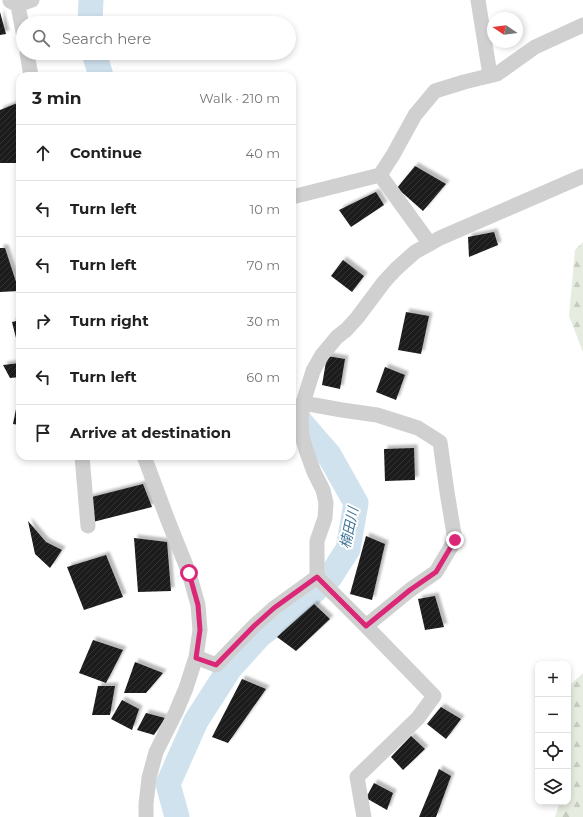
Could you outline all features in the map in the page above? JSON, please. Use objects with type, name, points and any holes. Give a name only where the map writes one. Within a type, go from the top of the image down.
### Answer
[{"type":"street","points":[[18,16],[14,2],[32,0]]},
{"type":"street","points":[[478,0],[490,76]]},
{"type":"street","points":[[296,196],[380,175],[415,115],[435,91],[497,74],[535,47],[583,25]]},
{"type":"street","points":[[28,60],[30,72]]},
{"type":"street","points":[[380,175],[430,244]]},
{"type":"street","points":[[364,817],[357,777],[418,718],[434,696],[322,583],[317,541],[325,518],[326,503],[323,490],[314,472],[306,450],[302,436],[301,421],[303,403],[312,371],[322,355],[337,337],[357,318],[384,282],[396,269],[416,252],[440,238],[583,176]]},
{"type":"street","points":[[303,403],[377,415],[418,428],[440,442],[455,540],[436,572],[410,590],[366,626]]},
{"type":"street","points":[[82,460],[88,526]]},
{"type":"street","points":[[145,460],[189,573],[198,605],[200,630],[196,658],[186,688],[156,752],[149,778],[146,817]]},
{"type":"street","points":[[196,658],[216,665],[274,608],[322,583]]},
{"type":"green space","points":[[583,242],[583,352],[569,316],[575,250]]},
{"type":"green space","points":[[583,673],[583,817],[555,817],[559,805],[571,805],[571,684]]},
{"type":"building","points":[[0,12],[6,34],[0,35]]},
{"type":"building","points":[[16,104],[16,163],[0,163],[0,110]]},
{"type":"building","points":[[415,166],[446,184],[423,211],[397,188]]},
{"type":"building","points":[[376,192],[384,205],[351,227],[339,210]]},
{"type":"building","points":[[494,232],[498,245],[469,257],[468,237]]},
{"type":"building","points":[[0,248],[5,248],[16,282],[16,291],[0,292]]},
{"type":"building","points":[[343,260],[364,276],[352,292],[331,276]]},
{"type":"building","points":[[406,312],[429,316],[421,354],[398,350]]},
{"type":"building","points":[[16,321],[16,338],[12,322]]},
{"type":"building","points":[[327,356],[345,359],[340,389],[322,385]]},
{"type":"building","points":[[16,363],[16,377],[10,378],[3,365]]},
{"type":"building","points":[[385,367],[405,375],[396,400],[376,392]]},
{"type":"building","points":[[16,409],[16,424],[13,424]]},
{"type":"building","points":[[414,448],[415,480],[385,481],[384,449]]},
{"type":"building","points":[[143,484],[152,507],[93,522],[88,498]]},
{"type":"building","points":[[28,521],[46,542],[62,550],[50,568],[35,554]]},
{"type":"building","points":[[366,536],[385,544],[372,600],[350,594]]},
{"type":"building","points":[[134,538],[167,542],[171,591],[138,592]]},
{"type":"building","points":[[106,555],[123,597],[84,610],[67,567]]},
{"type":"building","points":[[435,596],[444,627],[425,630],[418,599]]},
{"type":"building","points":[[314,604],[330,619],[296,651],[277,637]]},
{"type":"building","points":[[93,640],[123,650],[106,683],[79,673]]},
{"type":"building","points":[[135,662],[163,673],[146,693],[124,693]]},
{"type":"building","points":[[242,679],[266,689],[228,743],[212,737]]},
{"type":"building","points":[[98,686],[115,686],[110,715],[92,715]]},
{"type":"building","points":[[122,700],[139,709],[132,730],[111,719]]},
{"type":"building","points":[[441,707],[461,719],[446,739],[427,724]]},
{"type":"building","points":[[146,713],[165,718],[154,735],[137,730]]},
{"type":"building","points":[[411,736],[425,749],[403,770],[391,757]]},
{"type":"building","points":[[439,769],[451,776],[436,817],[419,817]]},
{"type":"building","points":[[374,783],[393,793],[387,810],[366,798]]},
{"type":"waterway","name":"楠田川","points":[[90,16],[91,0]]},
{"type":"waterway","name":"楠田川","points":[[96,60],[100,72]]},
{"type":"waterway","name":"楠田川","points":[[177,817],[168,784],[196,721],[230,668],[259,636],[291,611],[330,577],[348,549],[356,503],[329,455],[296,416]]},
{"type":"route","points":[[189,573],[198,605],[200,630],[196,658],[216,665],[274,608],[317,577],[366,626],[410,590],[436,572],[455,540]]}]
